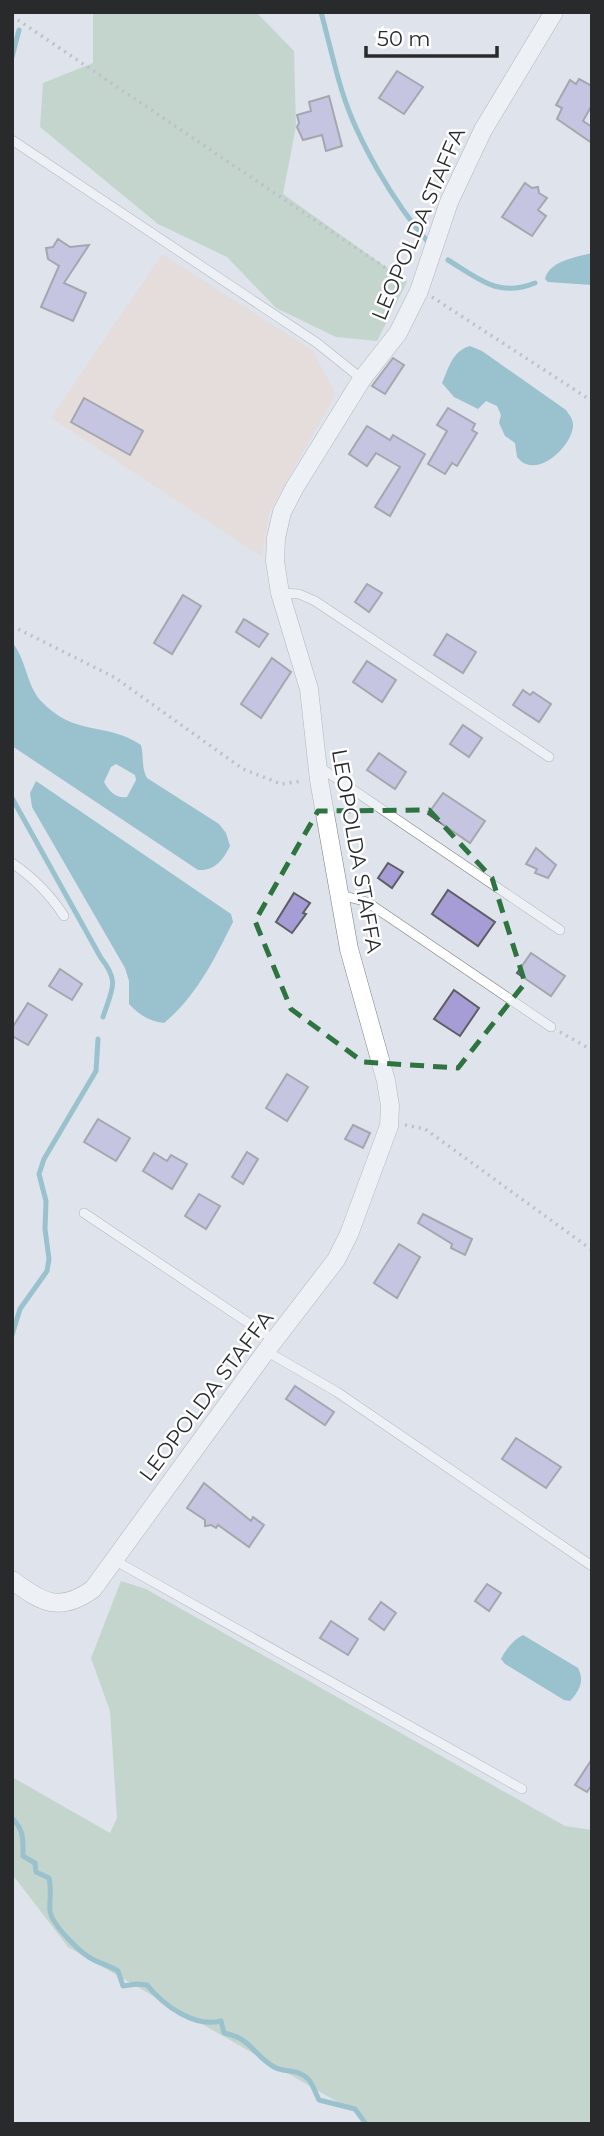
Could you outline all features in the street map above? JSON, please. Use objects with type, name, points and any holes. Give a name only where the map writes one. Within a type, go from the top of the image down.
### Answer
[{"type":"street","name":"LEOPOLDA STAFFA","points":[[12,1580],[44,1600],[61,1604],[80,1598],[93,1589],[336,1260],[349,1234],[389,1125],[390,1106],[386,1081],[349,949],[319,773],[309,689],[281,593],[275,562],[276,538],[282,512],[295,487],[362,379],[398,332],[419,291],[449,201],[471,154],[554,12]]},
{"type":"lane","points":[[12,140],[317,343],[362,379]]},
{"type":"lane","points":[[281,593],[299,594],[315,601],[549,757]]},
{"type":"lane","points":[[319,773],[560,930]]},
{"type":"lane","points":[[12,863],[29,874],[50,894],[64,916]]},
{"type":"lane","points":[[341,895],[368,902],[551,1027]]},
{"type":"lane","points":[[84,1213],[270,1346],[592,1566]]},
{"type":"lane","points":[[114,1560],[522,1789]]},
{"type":"path","points":[[12,16],[419,291],[592,401]]},
{"type":"path","points":[[12,626],[114,677],[243,769],[281,784],[319,773]]},
{"type":"path","points":[[551,1027],[592,1050]]},
{"type":"path","points":[[389,1125],[410,1125],[425,1129],[592,1250]]},
{"type":"highlighted area","points":[[429,810],[492,878],[525,983],[458,1068],[363,1062],[291,1009],[255,921],[318,811]]},
{"type":"shaded area","points":[[162,254],[312,350],[336,394],[269,513],[262,557],[51,418]]},
{"type":"green space","points":[[93,12],[256,12],[294,51],[296,126],[283,194],[407,282],[377,341],[336,337],[276,308],[227,257],[158,224],[40,127],[43,83],[93,63]]},
{"type":"green space","points":[[121,1581],[146,1589],[565,1826],[592,1830],[592,2124],[369,2124],[362,2116],[68,1947],[12,1874],[12,1777],[110,1833],[117,1818],[110,1711],[91,1658]]},
{"type":"water","points":[[592,253],[592,285],[548,282],[545,279],[557,264]]},
{"type":"water","points":[[470,346],[482,351],[566,410],[572,420],[572,432],[563,447],[549,460],[533,465],[522,462],[517,457],[515,443],[505,436],[499,423],[501,415],[497,406],[486,401],[478,409],[454,397],[442,383],[455,356]]},
{"type":"water","points":[[12,642],[40,700],[66,720],[115,733],[141,745],[147,778],[219,824],[226,833],[230,846],[218,864],[209,869],[198,870],[12,746]],"holes":[[[116,764],[135,775],[136,780],[127,797],[113,794],[104,782],[111,767]]]},
{"type":"water","points":[[36,781],[231,914],[233,922],[204,976],[186,1001],[164,1023],[145,1017],[129,1004],[129,981],[125,968],[32,807],[30,793]]},
{"type":"water","points":[[523,1635],[578,1668],[580,1686],[570,1701],[564,1700],[501,1659],[510,1645]]},
{"type":"building","points":[[397,71],[423,87],[404,114],[379,98]]},
{"type":"building","points":[[579,79],[592,86],[592,105],[583,121],[592,127],[592,143],[557,119],[562,108],[556,105],[570,80],[576,84]]},
{"type":"building","points":[[329,96],[342,146],[326,151],[322,135],[303,140],[297,127],[297,115],[311,111],[309,102]]},
{"type":"building","points":[[525,183],[532,188],[538,187],[539,193],[547,198],[538,210],[546,216],[532,236],[502,217]]},
{"type":"building","points":[[58,239],[70,247],[89,245],[64,283],[86,293],[73,321],[41,307],[59,266],[48,259],[46,248],[53,247]]},
{"type":"building","points":[[393,358],[404,365],[385,394],[372,386]]},
{"type":"building","points":[[84,398],[143,431],[130,455],[71,422]]},
{"type":"building","points":[[448,408],[475,424],[472,430],[477,433],[457,466],[452,463],[445,474],[428,464],[447,431],[437,425]]},
{"type":"building","points":[[367,426],[390,440],[393,435],[425,454],[390,516],[375,507],[400,467],[376,453],[367,466],[349,454]]},
{"type":"building","points":[[367,584],[382,593],[369,612],[355,602]]},
{"type":"building","points":[[183,595],[201,606],[172,654],[154,643]]},
{"type":"building","points":[[244,619],[268,634],[259,647],[236,632]]},
{"type":"building","points":[[447,634],[476,652],[463,673],[434,655]]},
{"type":"building","points":[[272,658],[291,672],[261,718],[241,704]]},
{"type":"building","points":[[367,661],[396,680],[382,702],[353,682]]},
{"type":"building","points":[[523,690],[530,695],[533,692],[551,704],[539,722],[513,705]]},
{"type":"building","points":[[463,725],[482,738],[469,757],[450,744]]},
{"type":"building","points":[[379,753],[406,772],[395,789],[367,770]]},
{"type":"building","points":[[443,793],[485,821],[470,843],[428,814]]},
{"type":"building","points":[[536,848],[556,865],[548,878],[535,873],[537,869],[526,864]]},
{"type":"building","points":[[388,863],[403,872],[392,888],[378,878]]},
{"type":"building","points":[[448,890],[495,922],[478,946],[432,914]]},
{"type":"building","points":[[294,893],[310,903],[303,913],[306,914],[292,933],[276,922]]},
{"type":"building","points":[[531,953],[565,976],[551,996],[517,973]]},
{"type":"building","points":[[60,969],[82,984],[72,1000],[49,986]]},
{"type":"building","points":[[454,990],[479,1008],[460,1036],[434,1019]]},
{"type":"building","points":[[28,1003],[47,1015],[28,1045],[12,1036],[12,1028]]},
{"type":"building","points":[[287,1074],[308,1087],[287,1121],[266,1108]]},
{"type":"building","points":[[98,1119],[130,1138],[116,1161],[84,1142]]},
{"type":"building","points":[[353,1125],[370,1133],[363,1148],[345,1139]]},
{"type":"building","points":[[247,1152],[258,1159],[243,1184],[232,1177]]},
{"type":"building","points":[[154,1153],[167,1161],[171,1155],[187,1164],[172,1189],[143,1171]]},
{"type":"building","points":[[199,1194],[220,1206],[206,1229],[185,1216]]},
{"type":"building","points":[[423,1214],[472,1239],[465,1255],[418,1223]]},
{"type":"building","points":[[399,1244],[420,1257],[397,1298],[374,1283]]},
{"type":"building","points":[[295,1386],[334,1412],[325,1425],[286,1399]]},
{"type":"building","points":[[516,1438],[561,1467],[546,1488],[502,1459]]},
{"type":"building","points":[[204,1483],[251,1521],[253,1517],[264,1525],[249,1547],[218,1525],[216,1528],[205,1526],[205,1520],[187,1508]]},
{"type":"building","points":[[487,1584],[501,1593],[489,1611],[475,1601]]},
{"type":"building","points":[[381,1602],[396,1613],[384,1630],[369,1619]]},
{"type":"building","points":[[331,1621],[358,1639],[348,1655],[320,1638]]},
{"type":"building","points":[[592,1759],[592,1785],[587,1792],[575,1785]]},
{"type":"waterway","points":[[321,12],[342,91],[357,130],[390,190],[428,242]]},
{"type":"waterway","points":[[12,57],[19,30]]},
{"type":"waterway","points":[[448,260],[479,280],[499,287],[522,287],[535,283]]},
{"type":"waterway","points":[[12,798],[111,973],[113,986],[103,1017]]},
{"type":"waterway","points":[[12,1335],[20,1309],[47,1271],[49,1259],[45,1229],[46,1201],[39,1174],[44,1159],[96,1071],[98,1039]]},
{"type":"waterway","points":[[12,1818],[21,1831],[23,1856],[35,1863],[36,1872],[49,1878],[52,1917],[61,1931],[82,1952],[118,1971],[123,1986],[147,1985],[171,2007],[191,2018],[221,2021],[224,2033],[246,2043],[274,2067],[305,2076],[319,2100],[355,2109],[366,2124]]}]
